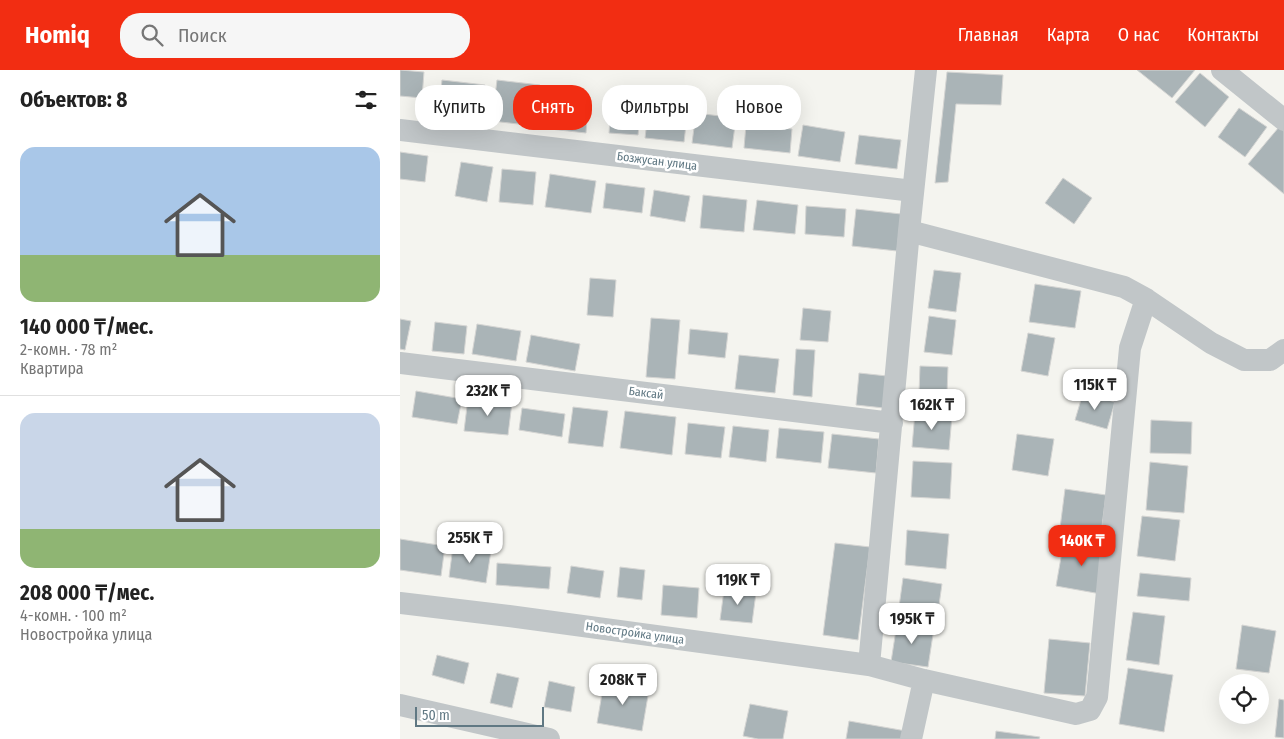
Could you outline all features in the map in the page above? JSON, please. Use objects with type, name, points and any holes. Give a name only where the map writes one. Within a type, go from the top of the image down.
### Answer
[{"type":"street","points":[[869,665],[909,231],[926,70]]},
{"type":"street","points":[[1222,70],[1284,120]]},
{"type":"street","name":"Бозжусан улица","points":[[400,130],[913,192]]},
{"type":"street","points":[[909,231],[1124,287],[1146,299],[1211,343],[1244,360],[1270,360],[1284,350]]},
{"type":"street","name":"Новостройка улица","points":[[400,604],[519,617],[869,665],[924,680],[1076,714],[1090,710],[1097,697],[1130,348],[1146,299]]},
{"type":"street","name":"Баксай","points":[[400,363],[892,423]]},
{"type":"street","points":[[911,739],[924,680]]},
{"type":"street","points":[[400,706],[550,739]]},
{"type":"building","points":[[400,70],[424,72],[423,85],[415,85],[415,97],[400,96]]},
{"type":"building","points":[[1137,70],[1195,70],[1172,98]]},
{"type":"building","points":[[947,72],[1003,75],[1001,105],[956,104],[948,182],[935,183]]},
{"type":"building","points":[[1200,73],[1229,97],[1205,127],[1175,102]]},
{"type":"building","points":[[442,80],[485,85],[441,85]]},
{"type":"building","points":[[497,80],[540,85],[513,85],[513,123],[503,122],[503,85],[496,85]]},
{"type":"building","points":[[1239,108],[1267,127],[1245,157],[1218,137]]},
{"type":"building","points":[[707,114],[717,116],[717,130],[734,130],[732,148],[692,143],[694,130],[707,130]]},
{"type":"building","points":[[803,125],[845,132],[840,162],[798,156]]},
{"type":"building","points":[[1279,127],[1284,131],[1284,194],[1248,164]]},
{"type":"building","points":[[559,130],[586,130],[586,133]]},
{"type":"building","points":[[609,130],[639,130],[638,135],[609,133]]},
{"type":"building","points":[[646,130],[685,130],[684,142],[645,138]]},
{"type":"building","points":[[746,130],[792,130],[790,153],[744,148]]},
{"type":"building","points":[[859,135],[901,140],[897,169],[855,164]]},
{"type":"building","points":[[400,152],[428,156],[425,182],[400,179]]},
{"type":"building","points":[[461,162],[493,167],[487,202],[455,196]]},
{"type":"building","points":[[502,169],[536,172],[533,205],[499,202]]},
{"type":"building","points":[[550,174],[596,181],[591,213],[545,207]]},
{"type":"building","points":[[1063,178],[1092,198],[1074,224],[1045,203]]},
{"type":"building","points":[[606,183],[645,188],[642,213],[603,208]]},
{"type":"building","points":[[654,190],[690,196],[685,222],[650,216]]},
{"type":"building","points":[[703,195],[747,200],[744,232],[700,228]]},
{"type":"building","points":[[757,200],[798,205],[795,234],[753,230]]},
{"type":"building","points":[[806,206],[846,209],[844,237],[805,234]]},
{"type":"building","points":[[856,209],[901,214],[897,251],[852,246]]},
{"type":"building","points":[[934,270],[961,273],[956,312],[928,308]]},
{"type":"building","points":[[590,278],[616,280],[613,317],[587,315]]},
{"type":"building","points":[[1035,284],[1081,291],[1075,328],[1029,322]]},
{"type":"building","points":[[803,308],[831,311],[828,342],[800,340]]},
{"type":"building","points":[[929,316],[956,320],[952,355],[924,352]]},
{"type":"building","points":[[651,318],[680,320],[675,379],[646,377]]},
{"type":"building","points":[[400,319],[411,321],[405,350],[400,349]]},
{"type":"building","points":[[435,322],[467,326],[464,354],[432,351]]},
{"type":"building","points":[[477,324],[521,331],[516,361],[472,354]]},
{"type":"building","points":[[690,329],[728,333],[725,358],[688,354]]},
{"type":"building","points":[[1028,333],[1055,338],[1048,376],[1021,371]]},
{"type":"building","points":[[531,335],[580,344],[575,371],[526,362]]},
{"type":"building","points":[[796,349],[815,350],[812,397],[793,395]]},
{"type":"building","points":[[739,355],[779,359],[775,393],[735,389]]},
{"type":"building","points":[[920,366],[948,367],[947,394],[919,393]]},
{"type":"building","points":[[859,373],[887,376],[884,408],[856,405]]},
{"type":"building","points":[[416,391],[462,399],[457,424],[412,417]]},
{"type":"building","points":[[1083,393],[1115,402],[1107,429],[1075,420]]},
{"type":"building","points":[[468,398],[512,403],[508,435],[464,431]]},
{"type":"building","points":[[573,407],[608,411],[603,447],[568,443]]},
{"type":"building","points":[[522,408],[565,414],[562,437],[519,430]]},
{"type":"building","points":[[625,411],[676,417],[672,455],[620,448]]},
{"type":"building","points":[[915,412],[952,416],[949,450],[912,447]]},
{"type":"building","points":[[1151,420],[1192,422],[1191,454],[1150,453]]},
{"type":"building","points":[[688,423],[725,427],[721,458],[685,454]]},
{"type":"building","points":[[733,426],[769,430],[766,462],[729,457]]},
{"type":"building","points":[[779,428],[824,432],[821,463],[776,458]]},
{"type":"building","points":[[832,434],[879,439],[876,473],[828,468]]},
{"type":"building","points":[[1017,434],[1054,439],[1048,476],[1012,470]]},
{"type":"building","points":[[913,461],[952,463],[950,499],[911,497]]},
{"type":"building","points":[[1150,462],[1188,466],[1184,513],[1146,510]]},
{"type":"building","points":[[1065,489],[1106,495],[1101,534],[1060,528]]},
{"type":"building","points":[[1142,516],[1180,520],[1175,561],[1137,556]]},
{"type":"building","points":[[907,530],[949,534],[946,569],[905,565]]},
{"type":"building","points":[[400,539],[445,546],[441,576],[400,570]]},
{"type":"building","points":[[1064,540],[1109,548],[1101,594],[1056,586]]},
{"type":"building","points":[[835,543],[870,547],[858,640],[823,635]]},
{"type":"building","points":[[453,546],[491,551],[486,583],[449,577]]},
{"type":"building","points":[[497,563],[551,567],[549,589],[496,585]]},
{"type":"building","points":[[571,566],[604,571],[600,598],[567,593]]},
{"type":"building","points":[[620,567],[645,570],[642,600],[617,597]]},
{"type":"building","points":[[1140,573],[1191,578],[1189,601],[1137,596]]},
{"type":"building","points":[[903,578],[942,584],[937,619],[898,614]]},
{"type":"building","points":[[663,585],[699,588],[697,618],[661,615]]},
{"type":"building","points":[[724,590],[756,593],[752,623],[720,620]]},
{"type":"building","points":[[1133,612],[1165,616],[1159,665],[1126,660]]},
{"type":"building","points":[[897,623],[934,628],[928,667],[891,662]]},
{"type":"building","points":[[1242,625],[1276,631],[1269,673],[1236,669]]},
{"type":"building","points":[[1049,639],[1090,643],[1085,696],[1044,693]]},
{"type":"building","points":[[437,655],[469,663],[464,684],[432,675]]},
{"type":"building","points":[[1128,668],[1173,675],[1164,732],[1119,724]]},
{"type":"building","points":[[497,673],[519,678],[512,708],[490,703]]},
{"type":"building","points":[[549,681],[575,687],[571,712],[544,707]]},
{"type":"building","points":[[604,682],[649,690],[642,731],[597,723]]},
{"type":"building","points":[[1279,699],[1284,700],[1284,738],[1275,737]]},
{"type":"building","points":[[750,704],[788,711],[783,739],[758,739],[743,736]]},
{"type":"building","points":[[849,721],[906,731],[904,739],[846,739]]},
{"type":"building","points":[[996,731],[1040,737],[1039,739],[995,739]]}]
